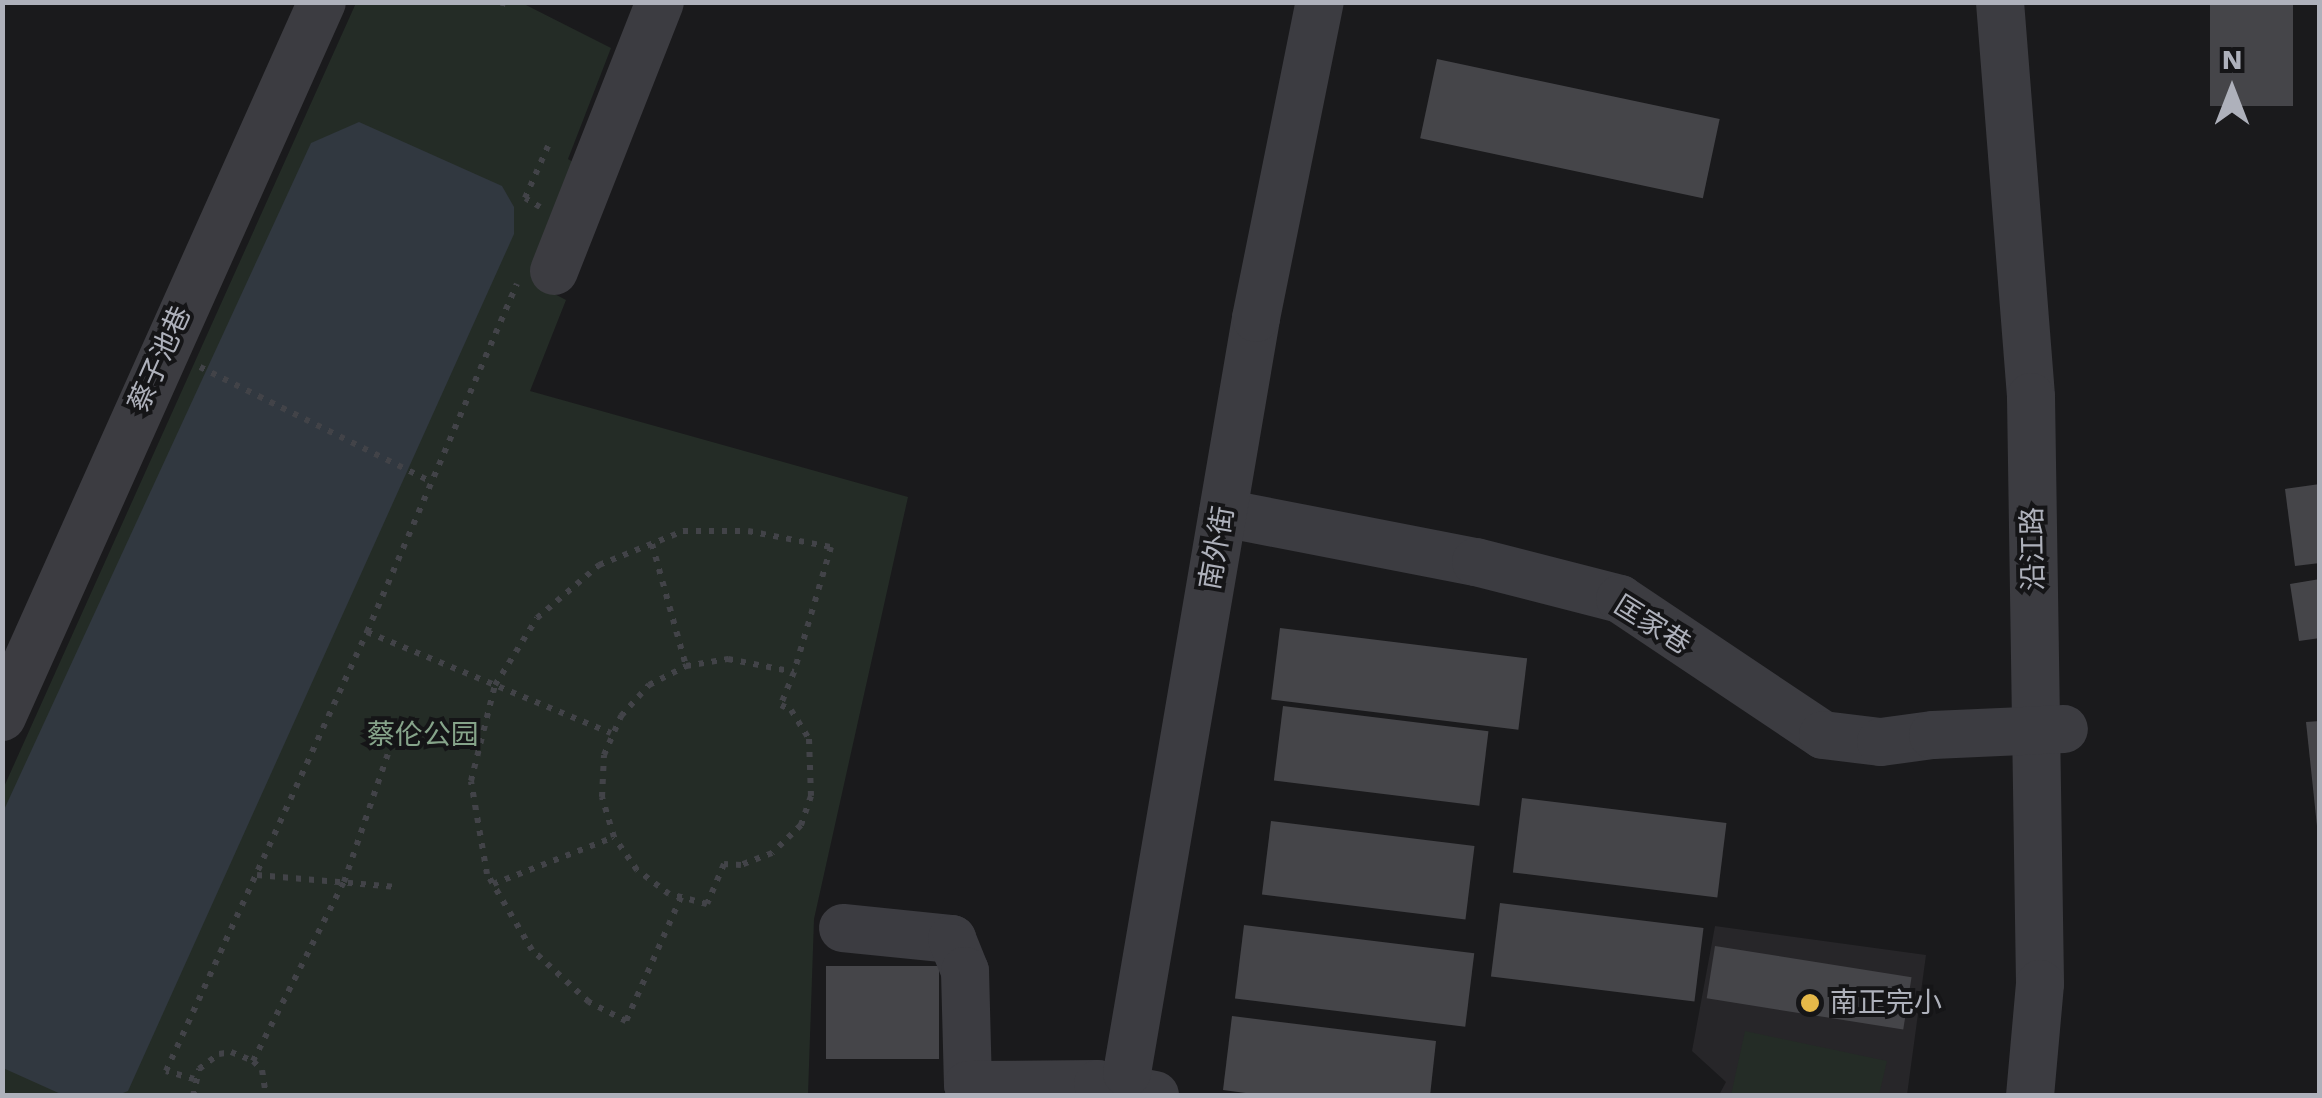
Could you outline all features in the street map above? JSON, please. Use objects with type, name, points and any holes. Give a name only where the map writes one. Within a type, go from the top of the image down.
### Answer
[{"type":"street","name":"蔡子池巷","points":[[2,716],[322,2]]},
{"type":"street","points":[[539,269],[660,2]]},
{"type":"street","name":"南外街","points":[[1137,1094],[1223,513],[1256,318],[1320,2]]},
{"type":"street","name":"沿江路","points":[[2000,2],[2031,397],[2068,983],[2057,1096]]},
{"type":"street","name":"沿江路","points":[[2028,2],[2055,412],[2050,730],[2040,984],[2030,1096]]},
{"type":"street","name":"匡家巷","points":[[1223,513],[1476,562],[1620,600],[1823,735],[1881,742],[1933,735],[2050,730]]},
{"type":"street","points":[[843,928],[952,939],[965,971],[968,1086],[1098,1084],[1137,1094]]},
{"type":"path","points":[[548,146],[525,198],[548,212]]},
{"type":"path","points":[[194,1079],[166,1071],[368,632],[432,482],[539,269]]},
{"type":"path","points":[[198,365],[432,482]]},
{"type":"path","points":[[681,897],[626,1021],[589,1002],[532,950],[487,874],[472,781],[494,685],[538,618],[599,565],[683,532],[748,532],[831,546],[794,672],[781,705],[790,710],[809,739],[811,796],[801,825],[772,853],[741,865],[724,864],[707,904],[681,897],[637,870],[614,837],[602,797],[604,755],[611,733],[649,685],[686,666],[728,659],[794,672]]},
{"type":"path","points":[[652,544],[686,666]]},
{"type":"path","points":[[368,632],[611,733]]},
{"type":"path","points":[[254,1061],[344,882],[394,733]]},
{"type":"path","points":[[493,884],[614,837]]},
{"type":"path","points":[[256,875],[396,887]]},
{"type":"path","points":[[193,1096],[199,1069],[219,1054],[231,1052],[254,1061],[262,1070],[266,1096]]},
{"type":"shaded area","points":[[359,122],[502,186],[514,207],[514,234],[128,1091],[118,1095],[63,1095],[3,1068],[3,812],[311,143]]},
{"type":"shaded area","name":"南正完小","points":[[1715,926],[1926,955],[1907,1095],[1719,1095],[1726,1082],[1692,1051]]},
{"type":"green space","name":"蔡伦公园","points":[[356,3],[522,3],[611,48],[568,159],[581,167],[534,283],[566,300],[530,391],[908,497],[814,919],[808,1095],[3,1096],[3,789]]},
{"type":"green space","points":[[1745,1031],[1887,1061],[1879,1095],[1731,1095]]},
{"type":"building","points":[[2210,2],[2293,2],[2293,106],[2210,106]]},
{"type":"building","points":[[1437,59],[1720,119],[1703,198],[1420,138]]},
{"type":"building","points":[[2320,484],[2320,563],[2295,566],[2285,489]]},
{"type":"building","points":[[2320,579],[2320,638],[2299,641],[2290,584]]},
{"type":"building","points":[[1280,628],[1527,658],[1518,730],[1271,699]]},
{"type":"building","points":[[1283,706],[1488,731],[1479,806],[1274,780]]},
{"type":"building","points":[[2320,721],[2320,825],[2317,826],[2306,722]]},
{"type":"building","points":[[1522,798],[1726,823],[1717,898],[1513,872]]},
{"type":"building","points":[[1271,821],[1474,846],[1465,919],[1262,894]]},
{"type":"building","points":[[1500,903],[1703,928],[1694,1001],[1491,976]]},
{"type":"building","points":[[1244,925],[1474,953],[1465,1027],[1235,998]]},
{"type":"building","points":[[1715,946],[1912,977],[1903,1029],[1707,998]]},
{"type":"building","points":[[826,966],[939,966],[939,1059],[826,1059]]},
{"type":"building","points":[[1232,1016],[1436,1041],[1430,1096],[1268,1096],[1223,1090]]},
{"type":"place","name":"南正完小","points":[[1810,1003]]}]
